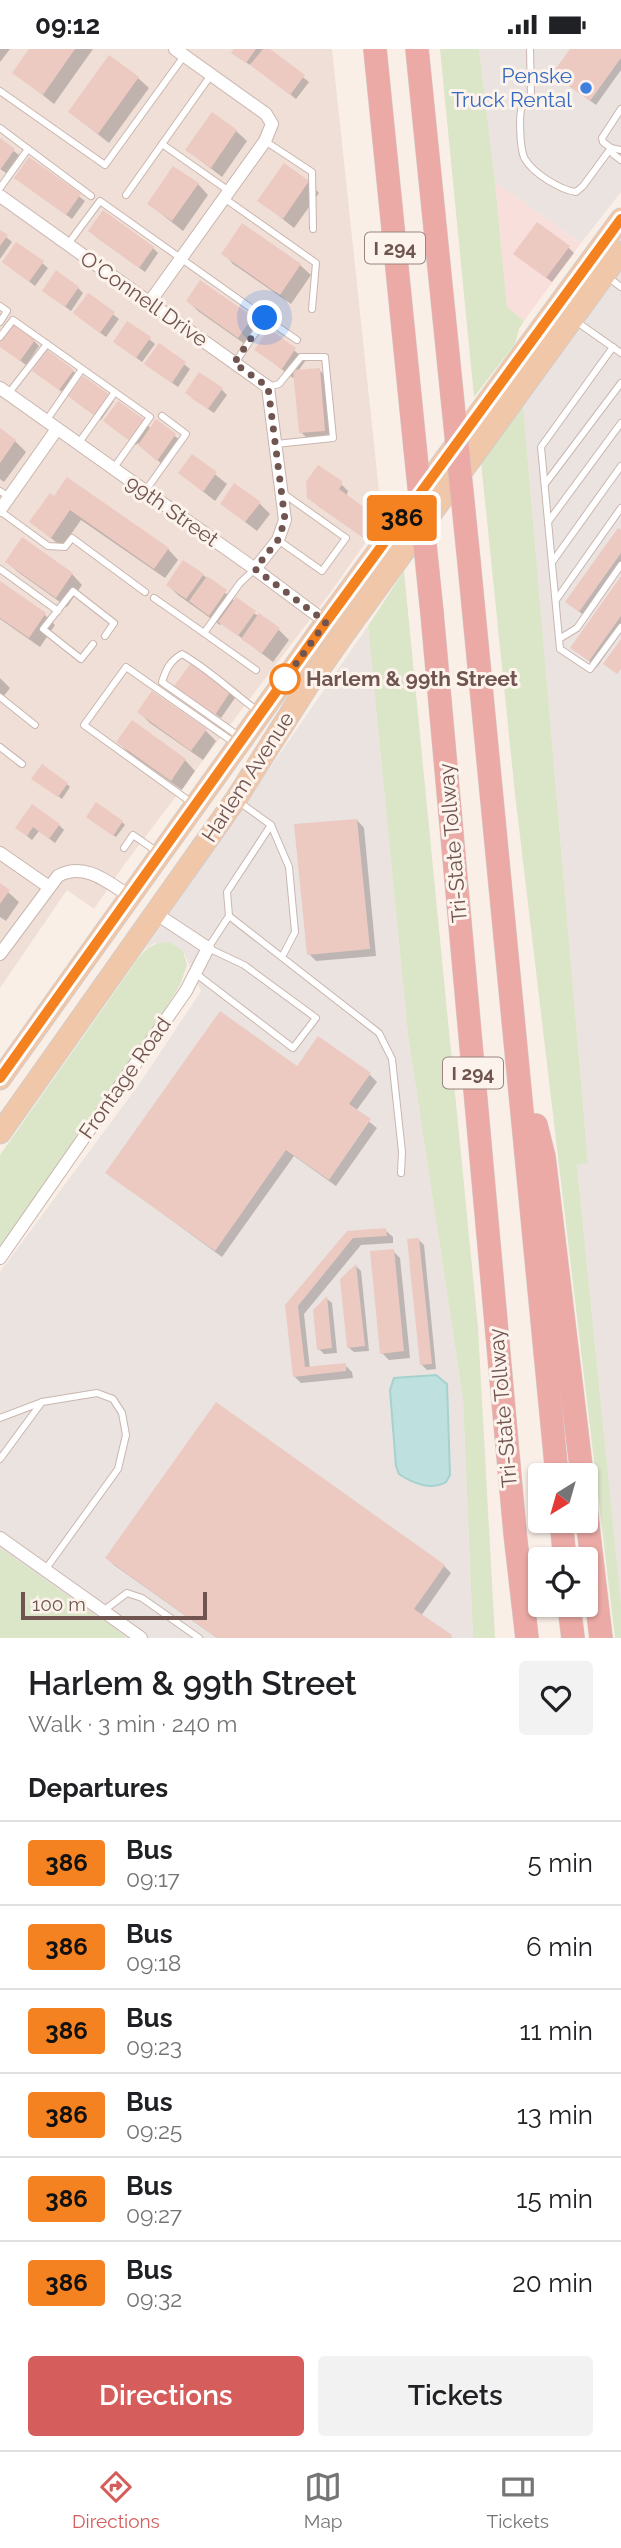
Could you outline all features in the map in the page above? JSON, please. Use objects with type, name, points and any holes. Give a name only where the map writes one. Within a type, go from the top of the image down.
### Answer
[{"type":"highway","name":"Tri-State Tollway","points":[[375,49],[432,613],[514,1534],[527,1638]]},
{"type":"highway","name":"Tri-State Tollway","points":[[416,49],[469,562],[556,1463]]},
{"type":"highway","points":[[515,1030],[544,1157],[581,1463]]},
{"type":"highway","points":[[589,1533],[601,1638]]},
{"type":"highway","points":[[514,1534],[516,1638]]},
{"type":"highway","points":[[570,1617],[573,1638]]},
{"type":"main road","name":"Harlem Avenue","points":[[0,1079],[326,622],[621,219]]},
{"type":"main road","name":"Harlem Avenue","points":[[0,1133],[236,799],[344,634],[572,319],[613,281],[621,252]]},
{"type":"main road","name":"99th Street","points":[[326,622],[344,634]]},
{"type":"street","points":[[149,303],[265,141],[272,124],[266,114],[179,52]]},
{"type":"street","name":"O'Connell Drive","points":[[0,196],[268,387]]},
{"type":"street","points":[[255,569],[278,540],[285,520],[268,387]]},
{"type":"street","name":"99th Street","points":[[4,391],[326,622]]},
{"type":"street","points":[[0,511],[5,494],[57,429]]},
{"type":"street","points":[[0,853],[49,887]]},
{"type":"street","points":[[0,954],[49,887],[66,871],[99,876],[131,897]]},
{"type":"street","points":[[155,913],[208,948]]},
{"type":"street","name":"Frontage Road","points":[[0,1258],[186,991],[208,948]]},
{"type":"street","points":[[0,1538],[141,1638]]},
{"type":"lane","points":[[530,49],[531,96],[522,105],[520,118],[524,157],[534,168],[566,191],[576,192],[611,148]]},
{"type":"lane","points":[[0,91],[105,165],[179,52]]},
{"type":"lane","points":[[126,195],[211,75]]},
{"type":"lane","points":[[621,109],[602,138],[611,148],[621,150]]},
{"type":"lane","points":[[0,128],[91,195]]},
{"type":"lane","points":[[265,141],[312,172],[313,229]]},
{"type":"lane","points":[[162,144],[316,263],[312,309]]},
{"type":"lane","points":[[611,148],[613,155],[621,160]]},
{"type":"lane","points":[[0,188],[28,149]]},
{"type":"lane","points":[[68,244],[100,201],[297,340]]},
{"type":"lane","points":[[0,306],[8,311],[0,322]]},
{"type":"lane","points":[[234,363],[265,318]]},
{"type":"lane","points":[[572,319],[621,353]]},
{"type":"lane","points":[[0,337],[13,320],[150,417],[113,469]]},
{"type":"lane","points":[[4,391],[47,344]]},
{"type":"lane","points":[[613,347],[541,447],[560,649],[590,669],[621,627]]},
{"type":"lane","points":[[268,387],[279,384],[301,357],[325,357],[333,438],[276,444]]},
{"type":"lane","points":[[46,421],[82,369]]},
{"type":"lane","points":[[545,484],[621,383]]},
{"type":"lane","points":[[78,444],[115,393]]},
{"type":"lane","points":[[145,492],[186,434],[162,416]]},
{"type":"lane","points":[[548,522],[621,423]]},
{"type":"lane","points":[[552,562],[621,467]]},
{"type":"lane","points":[[278,540],[322,571],[345,538],[281,492]]},
{"type":"lane","points":[[556,600],[621,508]]},
{"type":"lane","points":[[0,511],[48,546],[65,547],[72,538],[145,592]]},
{"type":"lane","points":[[614,517],[621,523]]},
{"type":"lane","points":[[559,639],[577,628],[621,565]]},
{"type":"lane","points":[[0,569],[58,611]]},
{"type":"lane","points":[[204,633],[240,583],[255,569]]},
{"type":"lane","points":[[93,644],[81,659],[43,629],[73,591],[114,623],[104,636]]},
{"type":"lane","points":[[154,598],[256,670]]},
{"type":"lane","points":[[240,742],[162,682],[173,659],[182,654],[218,678],[261,713]]},
{"type":"lane","points":[[195,805],[84,725],[126,667],[240,742]]},
{"type":"lane","points":[[0,697],[36,725]]},
{"type":"lane","points":[[0,747],[22,764]]},
{"type":"lane","points":[[236,799],[271,825],[289,867],[295,932],[282,957]]},
{"type":"lane","points":[[195,973],[293,1048],[316,1018],[244,965],[208,948],[229,916],[227,892],[271,825]]},
{"type":"lane","points":[[124,848],[133,835],[160,853]]},
{"type":"lane","points":[[229,916],[379,1033],[392,1059],[402,1152],[401,1173]]},
{"type":"lane","points":[[0,1418],[42,1402],[97,1393],[113,1399],[122,1413],[126,1435],[118,1469],[45,1570]]},
{"type":"lane","points":[[0,1459],[42,1402]]},
{"type":"lane","points":[[103,1611],[127,1593],[142,1598],[199,1638]]},
{"type":"shaded area","points":[[0,49],[332,49],[382,519],[330,593],[124,865],[94,909],[67,890],[0,988]]},
{"type":"shaded area","points":[[479,49],[621,49],[621,192],[581,243],[495,182]]},
{"type":"shaded area","points":[[495,182],[581,243],[524,321],[507,308]]},
{"type":"shaded area","points":[[621,268],[621,1603],[577,1164],[588,1163],[523,404]]},
{"type":"shaded area","points":[[368,626],[408,1035],[463,1399],[473,1638],[0,1638],[0,1272],[140,1083],[201,991],[183,951],[154,943],[145,949]]},
{"type":"green space","points":[[440,49],[479,49],[507,307],[524,321],[515,344],[474,397]]},
{"type":"green space","points":[[523,404],[588,1163],[577,1165],[621,1603],[621,1638],[615,1638],[598,1495],[598,1463],[594,1463],[515,794],[481,462]]},
{"type":"green space","points":[[404,571],[478,1328],[495,1638],[473,1638],[463,1399],[408,1035],[368,626]]},
{"type":"green space","points":[[169,942],[183,951],[187,965],[180,985],[137,1054],[0,1246],[0,1155],[137,960],[151,947]]},
{"type":"green space","points":[[0,1548],[125,1636],[0,1638]]},
{"type":"water","points":[[436,1375],[447,1384],[450,1475],[446,1482],[440,1485],[428,1486],[399,1474],[396,1466],[390,1390],[394,1378]]},
{"type":"building","points":[[29,49],[75,49],[43,95],[12,73]]},
{"type":"building","points":[[234,49],[256,49],[246,63],[231,53]]},
{"type":"building","points":[[263,49],[270,49],[305,75],[290,95],[250,65]]},
{"type":"building","name":"Penske Truck Rental","points":[[570,49],[621,49],[621,58],[590,101],[552,74]]},
{"type":"building","points":[[109,55],[139,77],[98,134],[68,112]]},
{"type":"building","points":[[212,112],[237,130],[211,168],[185,150]]},
{"type":"building","points":[[0,138],[15,149],[0,170]]},
{"type":"building","points":[[29,157],[81,194],[66,215],[14,178]]},
{"type":"building","points":[[284,163],[309,181],[283,219],[257,201]]},
{"type":"building","points":[[173,166],[199,183],[172,221],[147,204]]},
{"type":"building","points":[[103,210],[154,247],[139,268],[88,231]]},
{"type":"building","points":[[537,222],[570,246],[546,278],[513,254]]},
{"type":"building","points":[[242,223],[301,264],[280,295],[221,254]]},
{"type":"building","points":[[0,230],[8,235],[0,246]]},
{"type":"building","points":[[16,242],[44,261],[29,282],[2,262]]},
{"type":"building","points":[[56,270],[79,287],[65,307],[42,291]]},
{"type":"building","points":[[200,280],[253,317],[238,338],[186,301]]},
{"type":"building","points":[[88,293],[115,312],[100,333],[73,313]]},
{"type":"building","points":[[127,321],[151,337],[136,358],[113,342]]},
{"type":"building","points":[[12,324],[35,340],[20,361],[0,347],[0,340]]},
{"type":"building","points":[[269,329],[296,348],[282,369],[254,350]]},
{"type":"building","points":[[159,343],[186,362],[172,383],[144,364]]},
{"type":"building","points":[[47,350],[74,370],[59,390],[32,371]]},
{"type":"building","points":[[320,368],[325,431],[299,433],[293,370]]},
{"type":"building","points":[[199,372],[223,388],[208,409],[185,393]]},
{"type":"building","points":[[83,376],[110,395],[95,416],[68,396]]},
{"type":"building","points":[[118,401],[145,420],[130,441],[103,421]]},
{"type":"building","points":[[156,419],[176,434],[157,461],[138,445]]},
{"type":"building","points":[[0,428],[16,440],[0,463]]},
{"type":"building","points":[[192,454],[217,472],[203,492],[178,473]]},
{"type":"building","points":[[318,465],[342,481],[339,489],[376,516],[362,537],[307,498],[306,482]]},
{"type":"building","points":[[67,477],[169,548],[154,569],[70,510],[51,538],[29,522],[50,493],[54,496]]},
{"type":"building","points":[[234,483],[261,502],[245,522],[220,504]]},
{"type":"building","points":[[618,528],[621,530],[621,553],[579,612],[565,602]]},
{"type":"building","points":[[22,537],[73,573],[56,598],[5,562]]},
{"type":"building","points":[[183,560],[204,574],[186,599],[166,585]]},
{"type":"building","points":[[207,576],[227,590],[209,616],[189,601]]},
{"type":"building","points":[[621,576],[621,616],[589,661],[570,648]]},
{"type":"building","points":[[0,581],[46,613],[29,638],[0,618]]},
{"type":"building","points":[[236,597],[256,611],[238,636],[218,622]]},
{"type":"building","points":[[259,613],[280,628],[262,653],[241,639]]},
{"type":"building","points":[[621,639],[621,669],[617,674],[603,664]]},
{"type":"building","points":[[191,663],[231,691],[215,715],[174,686]]},
{"type":"building","points":[[152,691],[207,729],[191,751],[137,712]]},
{"type":"building","points":[[132,720],[186,759],[171,781],[116,742]]},
{"type":"building","points":[[42,764],[68,783],[58,797],[31,779]]},
{"type":"building","points":[[96,802],[123,821],[113,836],[86,817]]},
{"type":"building","points":[[32,804],[60,824],[49,839],[33,827],[27,836],[15,828]]},
{"type":"building","points":[[357,819],[370,949],[307,955],[294,824]]},
{"type":"building","points":[[0,883],[10,890],[0,904]]},
{"type":"building","points":[[220,1011],[297,1066],[318,1036],[371,1073],[349,1104],[371,1119],[329,1180],[286,1150],[215,1251],[105,1173]]},
{"type":"building","points":[[386,1228],[387,1236],[353,1238],[298,1306],[305,1367],[346,1363],[346,1371],[293,1377],[285,1305],[347,1231]]},
{"type":"building","points":[[419,1238],[432,1364],[420,1365],[407,1239]]},
{"type":"building","points":[[394,1249],[404,1351],[380,1354],[370,1251]]},
{"type":"building","points":[[356,1264],[365,1346],[347,1348],[340,1279]]},
{"type":"building","points":[[327,1296],[332,1348],[317,1350],[313,1310]]},
{"type":"building","points":[[216,1402],[445,1565],[414,1609],[452,1635],[450,1638],[217,1638],[105,1558]]},
{"type":"bus line","name":"386","points":[[0,1078],[326,622],[621,219]]},
{"type":"place","name":"Penske Truck Rental","points":[[586,88]]},
{"type":"place","name":"Harlem & 99th Street","points":[[285,679]]},
{"type":"route","points":[[265,318],[234,363],[268,387],[285,520],[278,540],[255,569],[326,622],[285,679]]}]
